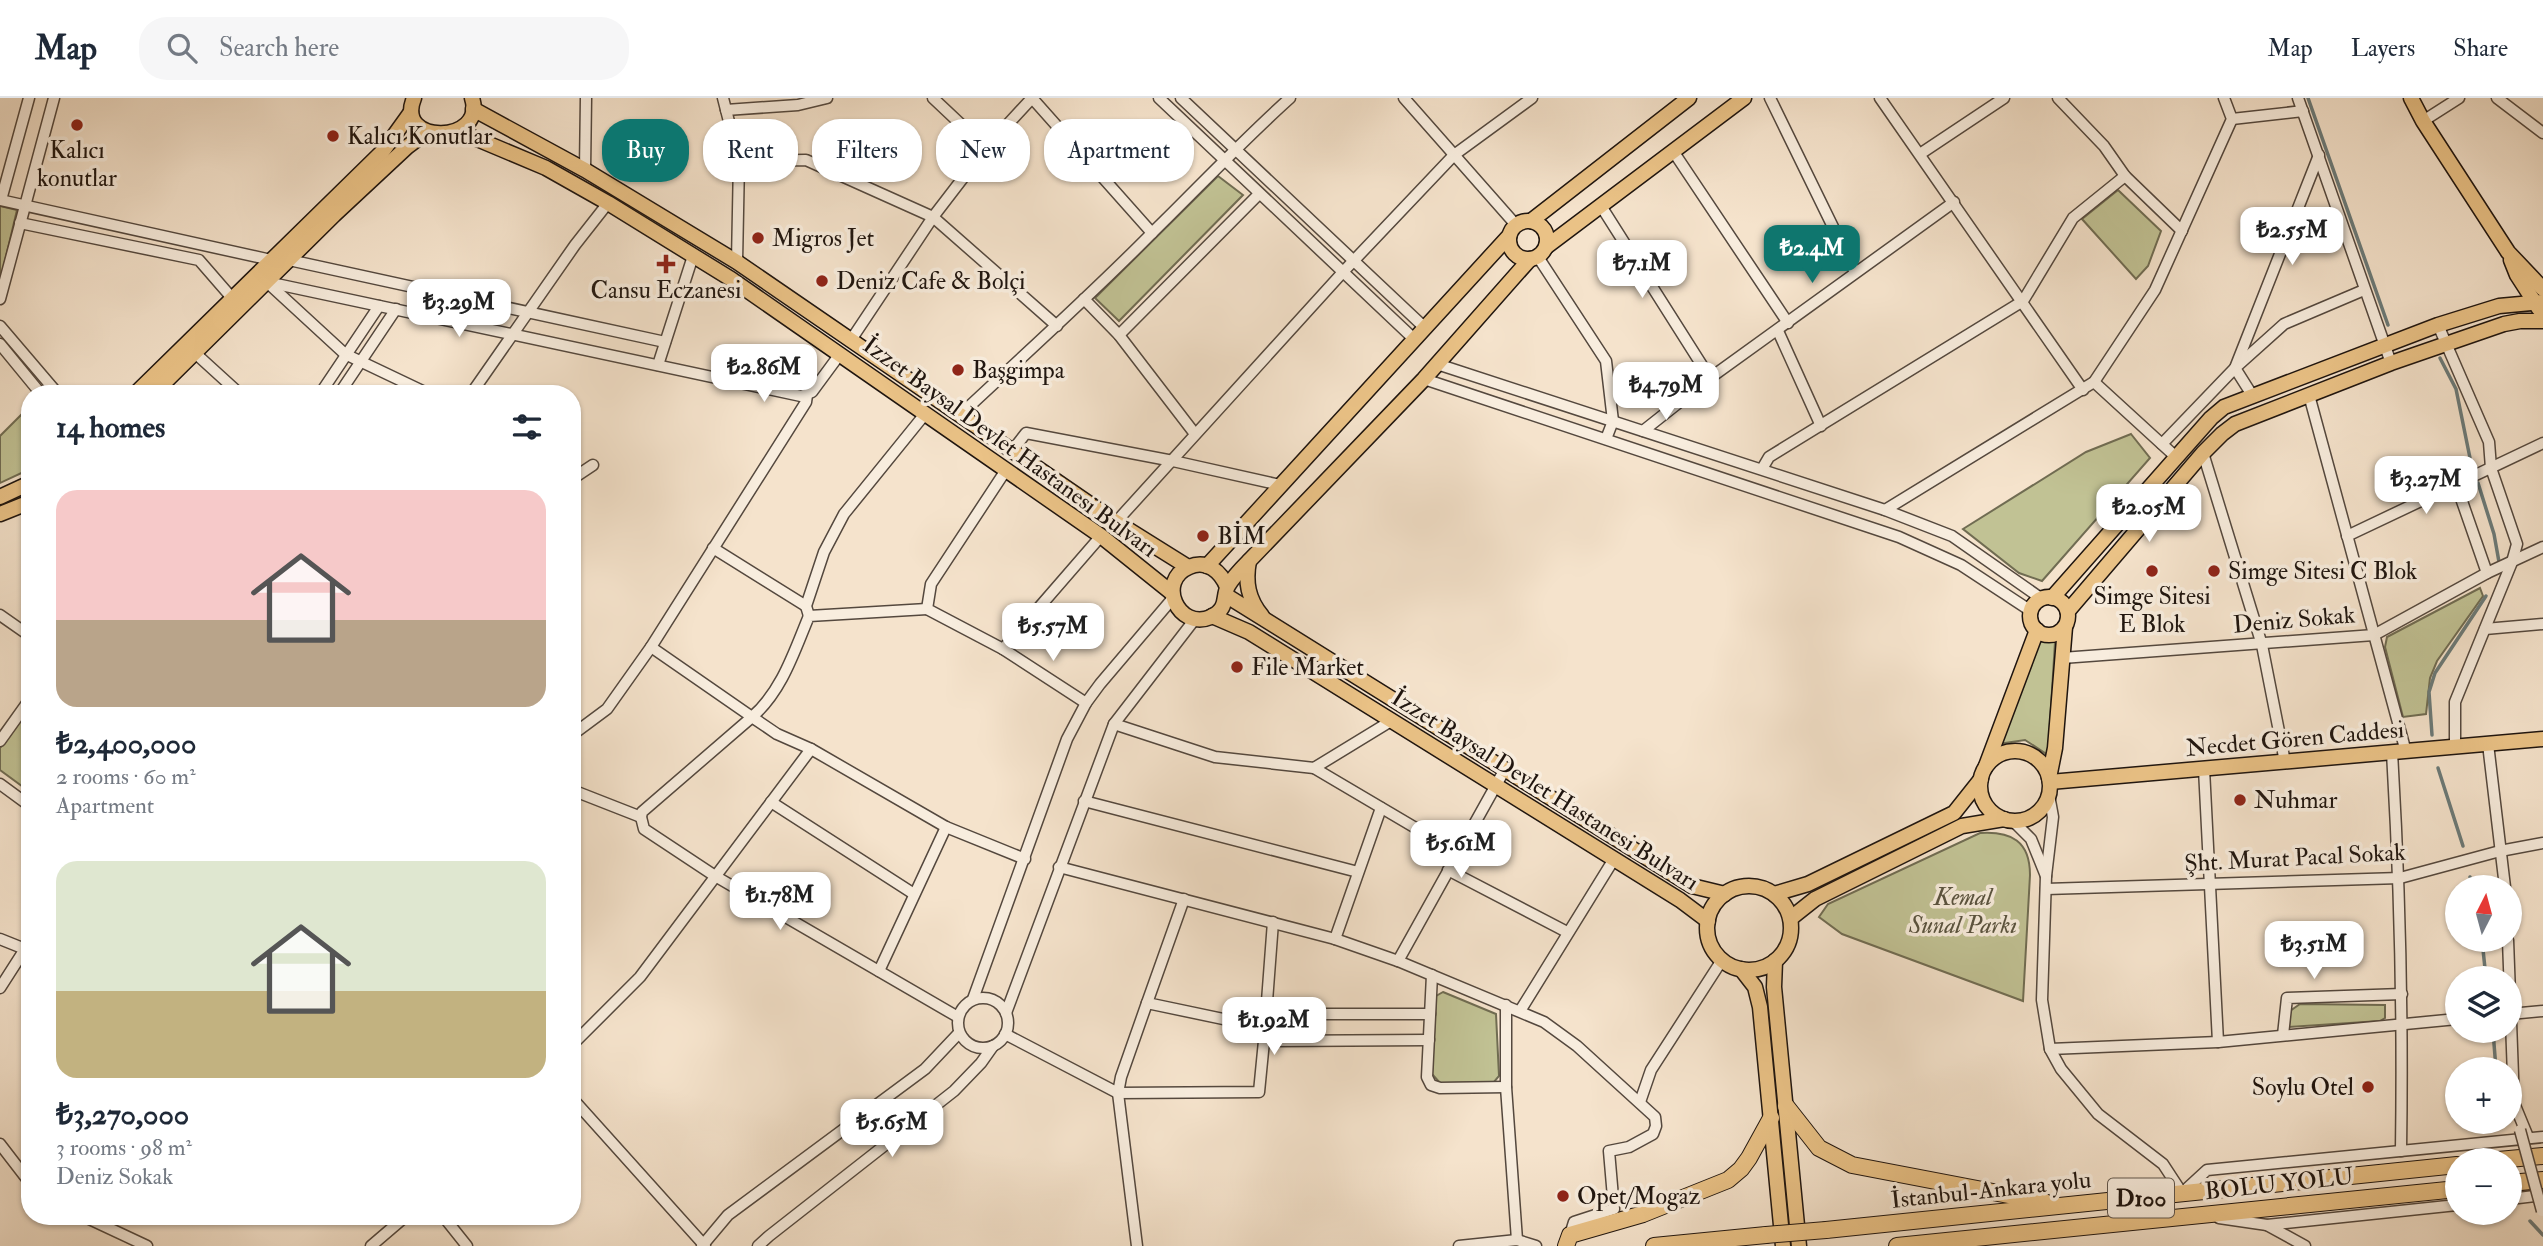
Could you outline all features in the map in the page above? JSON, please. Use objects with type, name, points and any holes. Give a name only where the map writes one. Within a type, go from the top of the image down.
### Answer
[{"type":"highway","points":[[1786,1106],[1819,1148],[1852,1165],[2064,1206]]},
{"type":"highway","points":[[1568,1241],[1728,1180],[1749,1158],[1771,1118]]},
{"type":"highway","points":[[2522,1158],[2543,1156]]},
{"type":"highway","name":"İstanbul-Ankara yolu","points":[[1654,1246],[2445,1166]]},
{"type":"highway","points":[[2522,1182],[2543,1180]]},
{"type":"highway","name":"BOLU YOLU","points":[[1897,1246],[2445,1190]]},
{"type":"highway","points":[[2018,1246],[2061,1228]]},
{"type":"main road","points":[[400,98],[412,106]]},
{"type":"main road","points":[[1207,566],[1513,230],[1531,221],[1689,98]]},
{"type":"main road","points":[[1513,230],[1508,243],[1514,254],[1520,258],[1538,255],[1744,98]]},
{"type":"main road","points":[[2411,98],[2508,253],[2543,289]]},
{"type":"main road","name":"İzzet Baysal Devlet Hastanesi Bulvarı","points":[[457,131],[469,123],[473,102],[737,262],[1116,522],[1188,567]]},
{"type":"main road","points":[[162,385],[407,147],[427,132],[413,122],[412,106]]},
{"type":"main road","points":[[144,385],[383,152],[412,106]]},
{"type":"main road","name":"İzzet Baysal Devlet Hastanesi Bulvarı","points":[[427,132],[457,131],[546,168],[732,279],[1101,536],[1173,596]]},
{"type":"main road","points":[[1227,592],[1219,572],[1207,566],[1196,565],[1188,567],[1175,579],[1173,596],[1179,610],[1195,619],[1212,616],[1224,604],[1227,592],[1249,561],[1424,379],[1538,255],[1548,242],[1544,230],[1531,221]]},
{"type":"main road","points":[[2508,253],[2516,275],[2538,303],[2543,315]]},
{"type":"main road","points":[[2499,306],[2514,291],[2516,275]]},
{"type":"main road","points":[[2065,626],[2052,635],[2037,630],[2031,621],[2031,611],[2047,598],[2218,411],[2438,325],[2499,306],[2538,303]]},
{"type":"main road","points":[[1791,918],[1815,899],[1971,823],[2023,820],[2036,813],[2049,785],[2055,748],[2067,611],[2222,434],[2235,424],[2447,343],[2504,324],[2543,321]]},
{"type":"main road","points":[[0,497],[21,487]]},
{"type":"main road","points":[[0,514],[21,506]]},
{"type":"main road","points":[[1249,561],[1247,580],[1250,596],[1267,623]]},
{"type":"main road","name":"İzzet Baysal Devlet Hastanesi Bulvarı","points":[[1227,592],[1267,623],[1692,886],[1725,894]]},
{"type":"main road","points":[[2047,598],[2062,602],[2067,611]]},
{"type":"main road","name":"İzzet Baysal Devlet Hastanesi Bulvarı","points":[[1212,616],[1249,632],[1680,900],[1708,921]]},
{"type":"main road","points":[[2008,820],[1988,807],[1983,799],[1983,775],[2037,630]]},
{"type":"main road","name":"Necdet Gören Caddesi","points":[[2049,785],[2543,739]]},
{"type":"main road","points":[[1774,894],[1808,884],[1954,813],[1998,756],[2017,751],[2027,753],[2039,761],[2049,785]]},
{"type":"main road","points":[[1741,970],[1759,969],[1775,961],[1787,947],[1791,937],[1791,918],[1787,909],[1774,894],[1751,886],[1725,894],[1713,906],[1707,930],[1712,947],[1722,960],[1741,970],[1758,995],[1783,1245]]},
{"type":"main road","points":[[1775,961],[1774,987],[1800,1246]]},
{"type":"street","points":[[29,98],[0,200],[271,260]]},
{"type":"street","points":[[0,299],[54,98]]},
{"type":"street","points":[[585,170],[586,98]]},
{"type":"street","points":[[723,98],[728,119]]},
{"type":"street","points":[[726,110],[798,105],[828,98]]},
{"type":"street","points":[[933,98],[955,119]]},
{"type":"street","points":[[1013,119],[1032,98],[1153,233]]},
{"type":"street","points":[[1159,98],[1414,339]]},
{"type":"street","points":[[1181,98],[1424,327]]},
{"type":"street","points":[[960,415],[1057,326],[1153,233],[1234,149],[1290,98]]},
{"type":"street","points":[[1404,98],[1454,155],[1513,230]]},
{"type":"street","points":[[1116,522],[1343,272],[1454,155],[1532,98]]},
{"type":"street","points":[[1770,98],[1855,272]]},
{"type":"street","points":[[1881,98],[2083,390]]},
{"type":"street","points":[[1920,155],[2004,98]]},
{"type":"street","points":[[2058,98],[2104,146],[2126,176],[2182,231]]},
{"type":"street","points":[[1885,510],[2094,382],[2155,290],[2231,119],[2224,98]]},
{"type":"street","points":[[2298,98],[2391,363]]},
{"type":"street","points":[[2423,121],[2459,98]]},
{"type":"street","points":[[2497,98],[2543,133]]},
{"type":"street","points":[[2231,119],[2303,111]]},
{"type":"street","points":[[1673,151],[1788,323]]},
{"type":"street","points":[[2235,368],[2319,155]]},
{"type":"street","points":[[798,160],[806,160],[933,217],[1057,326]]},
{"type":"street","points":[[1762,469],[1769,457],[2023,301],[2073,218],[2126,176]]},
{"type":"street","points":[[737,262],[739,182]]},
{"type":"street","points":[[851,340],[933,217],[960,182]]},
{"type":"street","points":[[1119,335],[1259,194]]},
{"type":"street","points":[[1643,431],[1710,378],[1954,202]]},
{"type":"street","points":[[478,385],[514,335],[527,312],[608,203]]},
{"type":"street","points":[[1601,206],[1710,378]]},
{"type":"street","points":[[20,223],[199,260],[232,298]]},
{"type":"street","points":[[1538,255],[1606,361],[1613,421],[1606,439]]},
{"type":"street","points":[[658,365],[693,256]]},
{"type":"street","points":[[289,260],[665,342]]},
{"type":"street","points":[[267,282],[801,396],[812,392],[840,354]]},
{"type":"street","points":[[267,282],[345,354],[411,385]]},
{"type":"street","points":[[2162,444],[2235,368],[2284,324],[2364,290]]},
{"type":"street","points":[[1084,299],[1119,335],[1195,434]]},
{"type":"street","points":[[326,385],[379,306]]},
{"type":"street","points":[[345,385],[396,309]]},
{"type":"street","points":[[2438,325],[2490,442],[2491,468],[2517,544],[2455,702],[2455,747]]},
{"type":"street","points":[[0,326],[50,385]]},
{"type":"street","points":[[1778,331],[1821,426]]},
{"type":"street","points":[[0,344],[34,385]]},
{"type":"street","points":[[195,353],[230,385]]},
{"type":"street","points":[[1437,364],[1885,510],[1952,536],[2047,598]]},
{"type":"street","points":[[2235,368],[2252,396]]},
{"type":"street","points":[[1424,379],[1911,542],[1961,565],[2031,611]]},
{"type":"street","points":[[2094,382],[2176,457]]},
{"type":"street","points":[[581,728],[607,709],[652,647],[806,402],[807,395]]},
{"type":"street","points":[[2309,395],[2374,635],[2399,753],[2403,1023],[2401,1150]]},
{"type":"street","points":[[925,414],[844,514],[824,552],[808,611],[786,671],[766,704],[647,807],[641,817],[644,829],[715,876],[958,1017]]},
{"type":"street","points":[[1012,451],[1026,433],[1280,485]]},
{"type":"street","points":[[2347,536],[2543,443]]},
{"type":"street","points":[[2203,453],[2262,645],[2285,762]]},
{"type":"street","points":[[581,473],[593,465]]},
{"type":"street","points":[[927,609],[931,584],[1006,470]]},
{"type":"street","points":[[2456,484],[2487,573]]},
{"type":"street","points":[[1003,649],[1101,536]]},
{"type":"street","name":"Deniz Sokak","points":[[2063,658],[2374,635],[2487,573],[2543,547]]},
{"type":"street","points":[[713,548],[808,611],[927,609],[1003,649],[1086,703]]},
{"type":"street","points":[[973,999],[1067,739],[1086,703],[1173,596]]},
{"type":"street","points":[[0,615],[21,630]]},
{"type":"street","points":[[1006,1013],[1114,724],[1195,619]]},
{"type":"street","points":[[2485,629],[2543,624]]},
{"type":"street","points":[[652,647],[777,734],[811,750],[946,827],[1025,859]]},
{"type":"street","points":[[0,741],[21,712]]},
{"type":"street","points":[[1314,768],[1391,721]]},
{"type":"street","points":[[1114,724],[1215,757],[1314,768],[1458,853]]},
{"type":"street","points":[[2488,744],[2503,875]]},
{"type":"street","points":[[581,1036],[640,976],[811,750]]},
{"type":"street","points":[[1398,961],[1505,769]]},
{"type":"street","points":[[2204,769],[2218,1042]]},
{"type":"street","points":[[0,784],[21,799]]},
{"type":"street","points":[[2049,785],[2053,817],[2046,876],[2042,1000],[2050,1049],[2073,1085],[2098,1114],[2162,1164],[2182,1193],[2207,1170],[2524,1134],[2543,1137]]},
{"type":"street","points":[[581,794],[641,817]]},
{"type":"street","points":[[1084,801],[1358,872]]},
{"type":"street","points":[[771,802],[914,894]]},
{"type":"street","points":[[1335,939],[1381,808]]},
{"type":"street","points":[[2008,820],[2031,839],[2046,876]]},
{"type":"street","points":[[879,971],[946,827]]},
{"type":"street","name":"Şht. Murat Pacal Sokak","points":[[2046,889],[2400,878],[2543,842]]},
{"type":"street","points":[[1520,1011],[1614,859]]},
{"type":"street","points":[[1059,867],[1335,939],[1398,961],[1520,1011],[1544,1022],[1577,1046],[1655,1117],[1656,1126],[1653,1134],[1643,1141],[1609,1151],[1614,1209],[1574,1222],[1568,1241]]},
{"type":"street","points":[[1448,870],[1567,932]]},
{"type":"street","points":[[1137,1246],[1118,1093],[1121,1077],[1184,899]]},
{"type":"street","points":[[1005,1034],[1118,1093],[1259,1092],[1268,1014],[1273,922]]},
{"type":"street","points":[[0,939],[21,947]]},
{"type":"street","points":[[0,988],[21,958]]},
{"type":"street","points":[[1640,1102],[1651,1070],[1722,960]]},
{"type":"street","points":[[1432,975],[1427,1077],[1431,1085],[1440,1088],[1506,1087]]},
{"type":"street","points":[[2283,1035],[2287,998],[2402,994]]},
{"type":"street","points":[[758,1246],[954,1091],[981,1063],[1005,1034],[1008,1025],[1006,1013],[998,1002],[990,998],[973,999],[966,1003],[958,1017],[959,1032],[972,1045],[985,1048],[993,1046]]},
{"type":"street","points":[[1147,1003],[1266,1028]]},
{"type":"street","points":[[1506,1005],[1506,1087],[1517,1240]]},
{"type":"street","points":[[2522,1013],[2543,1011]]},
{"type":"street","points":[[1268,1014],[1430,1014]]},
{"type":"street","points":[[2050,1049],[2218,1042],[2445,1020]]},
{"type":"street","points":[[581,1108],[703,1245],[728,1215],[925,1069],[959,1032]]},
{"type":"street","points":[[1265,1041],[1429,1040]]},
{"type":"street","points":[[2512,1043],[2514,1103],[2542,1211]]},
{"type":"street","points":[[0,1144],[21,1171]]},
{"type":"street","points":[[2522,1198],[2543,1195]]},
{"type":"street","points":[[2199,1215],[2267,1225],[2445,1206]]},
{"type":"street","points":[[102,1225],[147,1246]]},
{"type":"street","points":[[371,1246],[396,1225]]},
{"type":"street","points":[[450,1225],[467,1246]]},
{"type":"street","points":[[2267,1225],[2305,1246]]},
{"type":"street","points":[[1459,1246],[1517,1240],[1536,1246]]},
{"type":"green space","points":[[1218,176],[1243,195],[1119,321],[1095,298]]},
{"type":"green space","points":[[2118,190],[2161,231],[2148,266],[2136,279],[2082,219]]},
{"type":"green space","points":[[0,206],[17,210],[0,282]]},
{"type":"green space","points":[[21,415],[21,473],[0,483],[0,436]]},
{"type":"green space","points":[[2131,434],[2150,458],[2042,581],[2019,573],[1963,529],[2086,452]]},
{"type":"green space","points":[[2480,588],[2483,596],[2437,661],[2430,678],[2426,714],[2403,717],[2385,647],[2387,637]]},
{"type":"green space","points":[[2040,640],[2055,642],[2048,755],[2025,740],[1998,744]]},
{"type":"green space","points":[[21,719],[21,785],[0,770],[0,748]]},
{"type":"green space","name":"Kemal Sunal Parkı","points":[[1980,833],[2009,836],[2017,840],[2027,854],[2030,875],[2023,1001],[1842,934],[1819,917],[1828,904]]},
{"type":"green space","points":[[1443,992],[1496,1014],[1499,1076],[1494,1082],[1440,1083],[1432,1074],[1436,996]]},
{"type":"green space","points":[[2300,1004],[2385,1005],[2385,1018],[2380,1021],[2289,1027],[2290,1011]]},
{"type":"waterway","points":[[2308,98],[2388,325]]},
{"type":"waterway","points":[[2440,358],[2456,389],[2470,458]]},
{"type":"waterway","points":[[2478,483],[2494,534],[2499,562]]},
{"type":"waterway","points":[[2432,735],[2429,692],[2435,673],[2486,596]]},
{"type":"waterway","points":[[2438,768],[2463,846]]},
{"type":"waterway","points":[[2483,952],[2485,966]]},
{"type":"waterway","points":[[2494,1043],[2495,1057]]},
{"type":"waterway","points":[[2530,1221],[2543,1235]]},
{"type":"place","name":"Kalıcı konutlar","points":[[77,125]]},
{"type":"place","name":"Kalıcı Konutlar","points":[[333,136]]},
{"type":"place","name":"Migros Jet","points":[[758,238]]},
{"type":"place","name":"Cansu Eczanesi","points":[[666,264]]},
{"type":"place","name":"Deniz Cafe & Bolçi","points":[[822,281]]},
{"type":"place","name":"Başgimpa","points":[[958,370]]},
{"type":"place","name":"BİM","points":[[1203,536]]},
{"type":"place","name":"Simge Sitesi E Blok","points":[[2152,571]]},
{"type":"place","name":"Simge Sitesi C Blok","points":[[2214,571]]},
{"type":"place","name":"File Market","points":[[1237,667]]},
{"type":"place","name":"Nuhmar","points":[[2240,800]]},
{"type":"place","name":"Soylu Otel","points":[[2368,1087]]},
{"type":"place","name":"Opet/Mogaz","points":[[1563,1196]]}]
